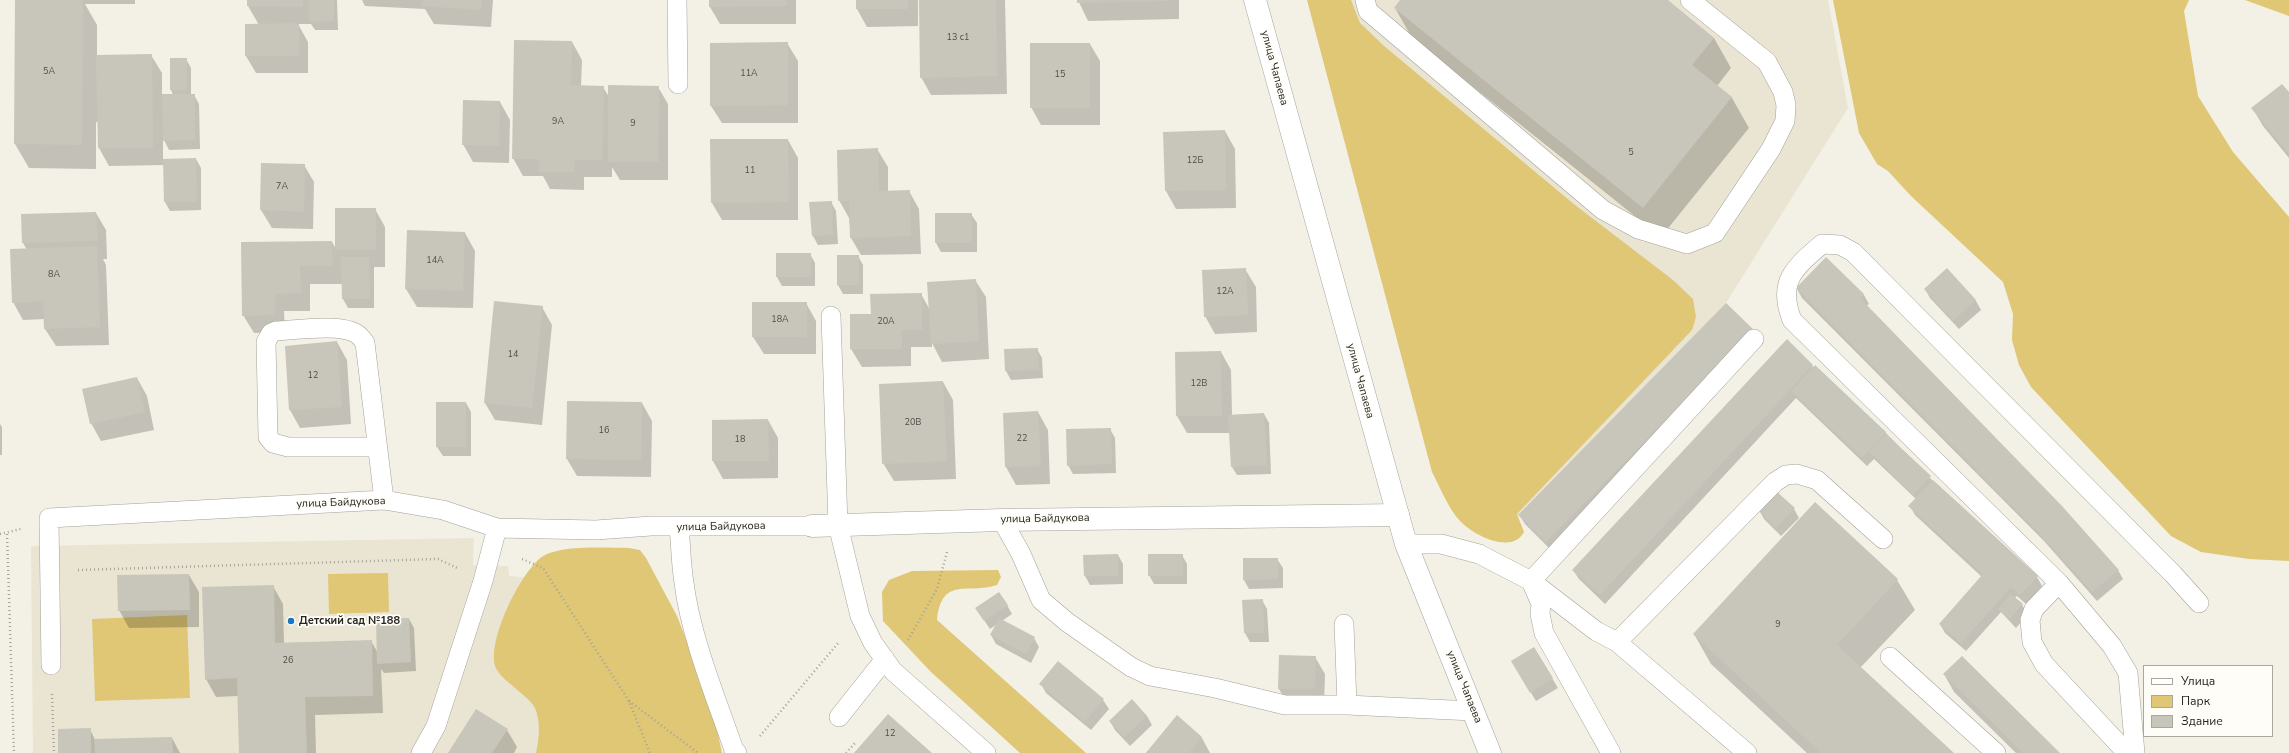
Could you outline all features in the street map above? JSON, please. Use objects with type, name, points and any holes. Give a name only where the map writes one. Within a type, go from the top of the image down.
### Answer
[{"type":"main road","name":"улица Чапаева","points":[[1255,0],[1406,544],[1490,753]]},
{"type":"main road","name":"улица Байдукова","points":[[812,526],[1002,520],[1398,515]]},
{"type":"lane","points":[[677,0],[678,84]]},
{"type":"lane","points":[[1365,0],[1368,11],[1603,210],[1638,229],[1688,244],[1715,233],[1771,149],[1785,121],[1786,105],[1783,92],[1767,62],[1690,0]]},
{"type":"lane","points":[[2134,753],[2128,673],[2112,646],[2059,583],[1792,320],[1786,304],[1786,290],[1790,276],[1799,263],[1822,244],[1840,245],[1853,252],[2173,574],[2199,603]]},
{"type":"lane","points":[[831,316],[838,525],[860,616],[873,643],[889,665],[986,753]]},
{"type":"lane","points":[[377,446],[288,446],[273,443],[268,437],[266,342],[271,333],[276,331],[330,328],[349,330],[357,334],[365,343],[375,411],[377,446],[384,500]]},
{"type":"lane","points":[[1531,581],[1754,339]]},
{"type":"lane","points":[[1617,642],[1775,482],[1786,475],[1797,474],[1817,480],[1883,539]]},
{"type":"lane","name":"улица Байдукова","points":[[49,571],[49,518],[384,500],[443,510],[497,528],[596,530],[651,526],[679,528],[812,526]]},
{"type":"lane","points":[[1002,520],[1021,554],[1041,600],[1067,622],[1131,667],[1150,676],[1172,682],[1215,688],[1285,705],[1347,705],[1473,711]]},
{"type":"lane","points":[[421,753],[436,726],[483,581],[497,528]]},
{"type":"lane","points":[[679,528],[684,584],[690,613],[711,684],[736,752]]},
{"type":"lane","points":[[1406,544],[1441,544],[1479,554],[1531,581],[1596,631],[1617,642],[1748,753]]},
{"type":"lane","points":[[49,571],[51,665]]},
{"type":"lane","points":[[1531,581],[1541,604],[1540,614],[1544,634],[1611,753]]},
{"type":"lane","points":[[2059,583],[2034,609],[2030,620],[2032,642],[2044,664],[2127,753]]},
{"type":"lane","points":[[1344,624],[1347,705]]},
{"type":"lane","points":[[1890,658],[1996,753]]},
{"type":"lane","points":[[839,717],[889,665]]},
{"type":"path","points":[[889,665],[937,589],[947,551],[949,522]]},
{"type":"path","points":[[0,534],[7,534],[14,753]]},
{"type":"path","points":[[491,547],[543,568],[629,700],[650,753]]},
{"type":"path","points":[[49,571],[438,559],[483,581]]},
{"type":"path","points":[[736,752],[756,740],[860,616]]},
{"type":"path","points":[[51,665],[54,753]]},
{"type":"path","points":[[629,700],[698,753]]},
{"type":"shaded area","points":[[1319,0],[1828,0],[1848,108],[1726,303],[1518,515],[1456,484]]},
{"type":"shaded area","name":"Детский сад №188","points":[[474,538],[473,565],[508,566],[509,576],[531,578],[584,753],[33,753],[31,546]]},
{"type":"green space","points":[[1307,0],[1351,0],[1360,23],[1384,46],[1575,205],[1673,280],[1693,299],[1696,317],[1692,330],[1517,514],[1524,532],[1518,539],[1511,542],[1502,542],[1483,537],[1460,521],[1444,497],[1432,472]]},
{"type":"green space","points":[[1833,0],[2189,0],[2184,11],[2198,96],[2233,152],[2289,217],[2289,561],[2249,559],[2201,552],[2171,536],[2031,387],[2019,365],[2012,340],[2013,314],[2003,282],[1911,196],[1888,171],[1877,164],[1859,133]]},
{"type":"green space","points":[[2245,0],[2289,0],[2289,16]]},
{"type":"green space","points":[[574,548],[629,548],[640,550],[646,558],[677,616],[696,665],[716,725],[722,753],[536,753],[539,737],[539,725],[535,708],[528,699],[501,675],[497,670],[494,659],[500,626],[516,590],[526,574],[536,562],[545,555]]},
{"type":"green space","points":[[998,570],[1001,577],[997,585],[986,588],[958,589],[944,597],[940,606],[937,620],[1086,753],[1020,753],[931,672],[883,621],[882,592],[889,580],[912,571]]},
{"type":"green space","points":[[388,573],[389,612],[329,614],[328,574]]},
{"type":"green space","points":[[187,615],[190,698],[95,701],[92,619]]},
{"type":"building","points":[[15,0],[83,0],[82,145],[14,144]]},
{"type":"building","points":[[247,0],[303,0],[303,7],[247,6]]},
{"type":"building","points":[[309,0],[334,0],[334,21],[309,22]]},
{"type":"building","points":[[423,0],[482,0],[481,10],[422,6]]},
{"type":"building","points":[[709,0],[786,0],[787,6],[709,7]]},
{"type":"building","points":[[856,0],[908,0],[908,9],[856,9]]},
{"type":"building","points":[[919,0],[996,0],[997,76],[920,78]]},
{"type":"building","points":[[1077,0],[1168,0],[1168,1],[1077,3]]},
{"type":"building","points":[[1400,0],[1668,0],[1714,38],[1692,65],[1732,97],[1643,208],[1394,8]]},
{"type":"building","points":[[299,23],[299,56],[245,56],[245,24]]},
{"type":"building","points":[[514,40],[572,41],[571,85],[604,86],[602,160],[575,160],[574,172],[539,172],[539,159],[512,159]]},
{"type":"building","points":[[788,42],[788,105],[710,106],[710,43]]},
{"type":"building","points":[[1030,43],[1090,43],[1090,108],[1030,108]]},
{"type":"building","points":[[152,54],[153,148],[98,148],[96,55]]},
{"type":"building","points":[[170,58],[187,58],[187,90],[170,90]]},
{"type":"building","points":[[2282,84],[2289,92],[2289,154],[2251,108]]},
{"type":"building","points":[[608,85],[659,86],[658,162],[608,162]]},
{"type":"building","points":[[162,94],[195,94],[195,140],[163,141]]},
{"type":"building","points":[[463,100],[500,101],[499,146],[462,145]]},
{"type":"building","points":[[1225,130],[1226,190],[1165,191],[1163,132]]},
{"type":"building","points":[[710,139],[788,139],[789,202],[711,203]]},
{"type":"building","points":[[878,148],[879,191],[910,190],[911,236],[850,238],[849,201],[838,201],[837,150]]},
{"type":"building","points":[[196,158],[197,202],[164,202],[163,159]]},
{"type":"building","points":[[261,163],[305,164],[304,212],[260,210]]},
{"type":"building","points":[[832,201],[833,235],[812,236],[809,202]]},
{"type":"building","points":[[335,208],[376,208],[376,250],[335,250]]},
{"type":"building","points":[[96,212],[98,241],[22,243],[21,214]]},
{"type":"building","points":[[935,213],[972,213],[972,243],[935,243]]},
{"type":"building","points":[[407,230],[465,232],[463,291],[405,289]]},
{"type":"building","points":[[332,241],[333,266],[300,266],[301,293],[275,294],[275,315],[242,316],[241,242]]},
{"type":"building","points":[[97,246],[100,327],[44,329],[43,301],[12,303],[10,249]]},
{"type":"building","points":[[776,253],[811,253],[811,277],[776,277]]},
{"type":"building","points":[[837,255],[859,255],[859,285],[837,285]]},
{"type":"building","points":[[341,257],[369,257],[370,299],[342,299]]},
{"type":"building","points":[[1826,257],[1864,294],[1860,298],[2062,506],[2119,570],[2092,592],[2038,532],[1796,288]]},
{"type":"building","points":[[1246,268],[1248,315],[1204,317],[1202,270]]},
{"type":"building","points":[[1947,268],[1976,300],[1953,321],[1924,289]]},
{"type":"building","points":[[976,279],[979,341],[931,344],[927,282]]},
{"type":"building","points":[[922,293],[922,330],[902,330],[902,349],[850,349],[850,314],[871,314],[870,294]]},
{"type":"building","points":[[494,301],[543,306],[532,408],[484,403]]},
{"type":"building","points":[[752,302],[807,302],[807,337],[752,337]]},
{"type":"building","points":[[1726,303],[1754,330],[1546,542],[1518,515]]},
{"type":"building","points":[[1787,339],[1813,365],[1600,595],[1572,570]]},
{"type":"building","points":[[337,341],[342,407],[289,410],[285,346]]},
{"type":"building","points":[[1038,348],[1039,370],[1005,371],[1004,349]]},
{"type":"building","points":[[1221,351],[1222,416],[1176,416],[1175,352]]},
{"type":"building","points":[[1815,365],[1886,432],[1862,458],[1791,391]]},
{"type":"building","points":[[137,377],[145,412],[90,424],[82,389]]},
{"type":"building","points":[[943,381],[947,461],[882,464],[879,384]]},
{"type":"building","points":[[567,401],[642,402],[641,460],[566,459]]},
{"type":"building","points":[[436,402],[466,402],[466,447],[436,447]]},
{"type":"building","points":[[1038,411],[1041,466],[1005,467],[1003,413]]},
{"type":"building","points":[[1264,413],[1267,465],[1231,467],[1228,415]]},
{"type":"building","points":[[768,419],[769,461],[712,461],[712,420]]},
{"type":"building","points":[[1111,428],[1112,464],[1067,466],[1066,429]]},
{"type":"building","points":[[1886,434],[1931,476],[1913,495],[1869,451]]},
{"type":"building","points":[[1933,480],[2038,576],[2020,595],[2011,587],[1961,643],[1939,624],[1983,574],[1908,506]]},
{"type":"building","points":[[1776,491],[1795,508],[1776,528],[1758,510]]},
{"type":"building","points":[[1815,502],[1898,579],[1837,645],[1954,753],[1821,753],[1693,634]]},
{"type":"building","points":[[1118,554],[1118,576],[1084,576],[1083,555]]},
{"type":"building","points":[[1148,554],[1183,554],[1183,576],[1148,576]]},
{"type":"building","points":[[1243,558],[1278,558],[1278,579],[1243,580]]},
{"type":"building","points":[[189,574],[190,610],[118,611],[117,575]]},
{"type":"building","points":[[274,585],[275,643],[372,640],[373,696],[305,697],[307,753],[239,753],[237,678],[205,680],[202,587]]},
{"type":"building","points":[[999,592],[1008,605],[984,621],[975,608]]},
{"type":"building","points":[[2011,594],[2023,604],[2010,619],[1998,609]]},
{"type":"building","points":[[1263,599],[1264,633],[1244,633],[1242,600]]},
{"type":"building","points":[[409,618],[411,662],[377,664],[376,619]]},
{"type":"building","points":[[999,618],[1035,637],[1026,654],[990,635]]},
{"type":"building","points":[[1534,647],[1553,678],[1530,693],[1511,661]]},
{"type":"building","points":[[1279,655],[1316,656],[1315,689],[1278,689]]},
{"type":"building","points":[[1962,656],[2060,753],[2023,753],[1943,674]]},
{"type":"building","points":[[1058,661],[1104,699],[1085,722],[1039,684]]},
{"type":"building","points":[[1132,699],[1147,716],[1124,737],[1109,721]]},
{"type":"building","points":[[476,709],[508,729],[492,753],[448,753]]},
{"type":"building","points":[[888,714],[932,753],[854,753]]},
{"type":"building","points":[[1177,715],[1202,737],[1189,753],[1146,753]]},
{"type":"building","points":[[91,728],[91,753],[58,753],[58,729]]},
{"type":"building","points":[[172,737],[173,753],[95,753],[94,739]]},
{"type":"place","name":"Детский сад №188","points":[[291,621]]}]
